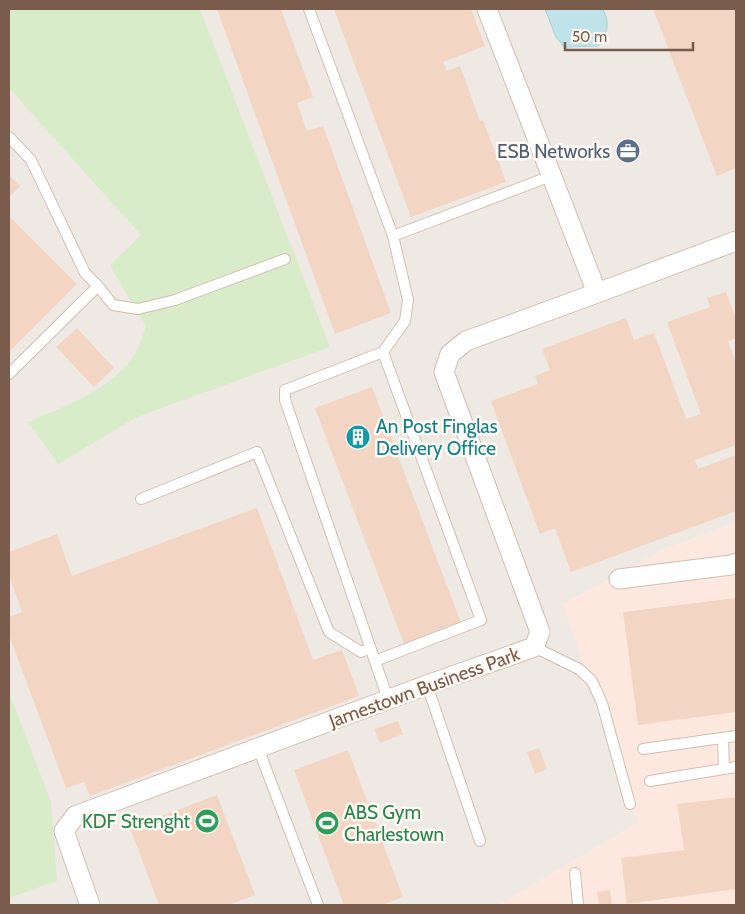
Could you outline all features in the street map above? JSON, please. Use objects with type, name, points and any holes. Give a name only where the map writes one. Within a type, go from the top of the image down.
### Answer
[{"type":"street","points":[[487,9],[596,293]]},
{"type":"street","name":"Jamestown Business Park","points":[[90,905],[64,831],[75,816],[388,699],[534,647],[540,632],[444,372],[450,354],[466,341],[736,241]]},
{"type":"street","points":[[619,579],[736,563]]},
{"type":"lane","points":[[309,9],[393,236],[408,300],[405,321],[383,352],[286,390],[285,400],[388,699]]},
{"type":"lane","points":[[9,137],[31,160],[85,273],[113,305],[138,309],[175,300],[285,259]]},
{"type":"lane","points":[[393,236],[551,176]]},
{"type":"lane","points":[[9,374],[98,286]]},
{"type":"lane","points":[[375,661],[481,620],[383,352]]},
{"type":"lane","points":[[141,498],[258,452],[329,632],[361,652],[370,648]]},
{"type":"lane","points":[[534,647],[579,669],[592,681],[602,704],[630,804]]},
{"type":"lane","points":[[427,685],[480,841]]},
{"type":"lane","points":[[642,748],[736,736]]},
{"type":"lane","points":[[723,738],[724,769]]},
{"type":"lane","points":[[258,748],[318,905]]},
{"type":"lane","points":[[650,781],[736,767]]},
{"type":"lane","points":[[575,873],[578,905]]},
{"type":"shaded area","points":[[9,9],[736,9],[736,523],[667,548],[563,604],[639,822],[499,905],[9,905]]},
{"type":"shaded area","points":[[736,523],[736,905],[499,905],[639,822],[563,604],[667,548]]},
{"type":"green space","points":[[9,9],[200,9],[330,347],[137,417],[58,464],[28,422],[85,397],[98,389],[122,370],[134,355],[146,327],[110,265],[141,235],[9,88]]},
{"type":"green space","points":[[9,692],[51,802],[57,881],[9,898]]},
{"type":"water","points":[[545,9],[603,9],[607,20],[606,32],[598,46],[564,47],[556,37]]},
{"type":"building","points":[[217,9],[281,9],[313,97],[297,103],[307,131],[323,126],[391,313],[335,334]]},
{"type":"building","points":[[334,9],[471,9],[485,46],[443,62],[447,71],[460,66],[480,121],[483,120],[506,182],[411,217]]},
{"type":"building","points":[[653,9],[736,9],[736,168],[717,176]]},
{"type":"building","points":[[9,175],[20,186],[9,197]]},
{"type":"building","points":[[9,216],[77,284],[9,352]]},
{"type":"building","points":[[726,292],[736,319],[736,338],[728,341],[736,363],[736,445],[695,460],[698,469],[736,455],[736,511],[571,572],[555,528],[540,534],[491,401],[538,384],[535,376],[550,370],[542,349],[626,318],[634,340],[654,333],[686,419],[701,414],[667,322],[710,307],[707,298]]},
{"type":"building","points":[[77,328],[114,368],[94,387],[56,347]]},
{"type":"building","points":[[372,387],[461,623],[404,644],[315,408]]},
{"type":"building","points":[[257,508],[313,660],[342,650],[359,696],[90,796],[84,782],[66,788],[9,635],[9,617],[22,612],[9,575],[9,552],[57,534],[72,576]]},
{"type":"building","points":[[736,598],[736,712],[638,725],[623,612]]},
{"type":"building","points":[[398,721],[403,734],[380,743],[374,729]]},
{"type":"building","points":[[539,748],[547,769],[535,774],[527,752]]},
{"type":"building","points":[[348,750],[403,897],[382,905],[344,905],[294,770]]},
{"type":"building","points":[[217,795],[255,895],[228,905],[159,905],[130,828]]},
{"type":"building","points":[[736,797],[736,889],[627,904],[621,858],[684,850],[677,804]]},
{"type":"building","points":[[610,890],[612,905],[599,905],[597,892]]},
{"type":"place","name":"ESB Networks","points":[[628,151]]},
{"type":"place","name":"An Post Finglas Delivery Office","points":[[358,437]]},
{"type":"place","name":"KDF Strenght","points":[[207,821]]},
{"type":"place","name":"ABS Gym Charlestown","points":[[327,823]]}]
